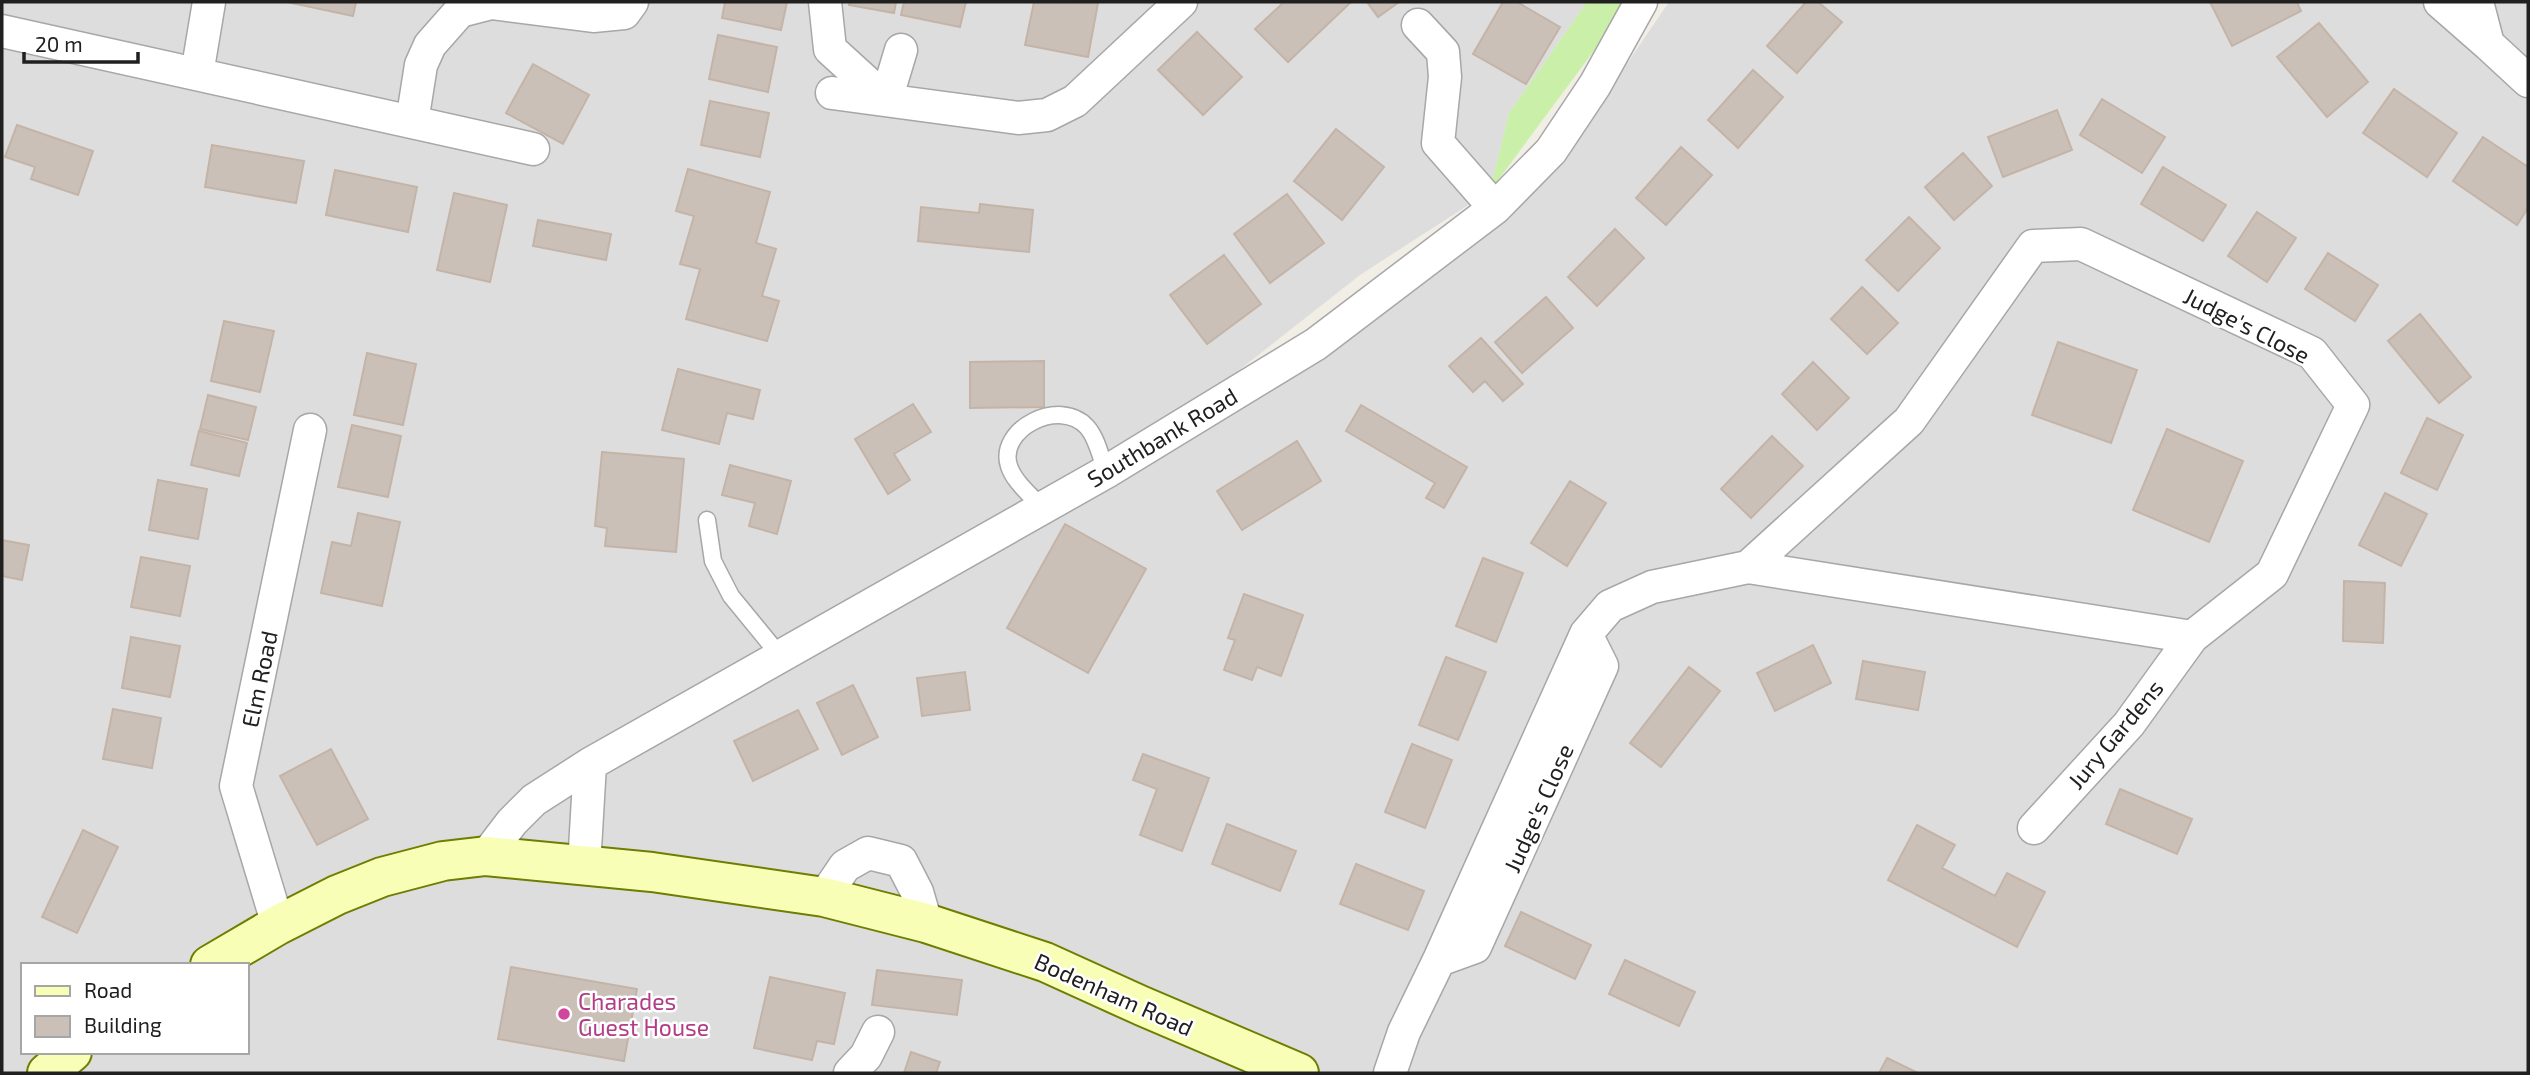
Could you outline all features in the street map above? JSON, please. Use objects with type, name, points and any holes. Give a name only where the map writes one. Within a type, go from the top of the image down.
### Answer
[{"type":"street","points":[[197,74],[209,2]]},
{"type":"street","points":[[412,122],[421,65],[430,45],[460,11],[491,3],[593,16],[624,13],[632,2]]},
{"type":"street","points":[[825,2],[830,49],[886,100]]},
{"type":"street","points":[[832,93],[1018,118],[1047,115],[1075,101],[1181,2]]},
{"type":"street","name":"Southbank Road","points":[[486,856],[512,822],[534,800],[590,765],[1106,472],[1315,344],[1495,208],[1550,151],[1595,85],[1642,2]]},
{"type":"street","points":[[2440,2],[2528,81]]},
{"type":"street","points":[[2477,2],[2488,44]]},
{"type":"street","points":[[1418,25],[1443,52],[1446,77],[1438,143],[1495,208]]},
{"type":"street","points":[[2,31],[533,149]]},
{"type":"street","points":[[886,100],[901,50]]},
{"type":"street","name":"Judge's Close","points":[[1390,1073],[1404,1032],[1439,960],[1475,947],[1602,666],[1586,634],[1610,606],[1652,587],[1748,567],[2192,638],[2272,574],[2353,405],[2312,353],[2081,244],[2033,246],[1909,421],[1748,567]]},
{"type":"street","name":"Elm Road","points":[[278,925],[236,786],[310,430]]},
{"type":"street","name":"Jury Gardens","points":[[2034,828],[2129,724],[2192,638]]},
{"type":"street","points":[[584,866],[590,765]]},
{"type":"street","points":[[824,897],[845,866],[868,853],[901,862],[917,892],[926,923]]},
{"type":"street","points":[[213,963],[278,925],[337,895],[382,877],[443,861],[486,856]]},
{"type":"street","name":"Bodenham Road","points":[[486,856],[652,872],[824,897],[926,923],[1045,962],[1299,1073]]},
{"type":"street","points":[[850,1073],[866,1056],[878,1032]]},
{"type":"street","points":[[47,1073],[70,1054]]},
{"type":"lane","points":[[1042,508],[1015,477],[1008,464],[1009,446],[1016,434],[1031,422],[1058,414],[1075,418],[1088,428],[1106,472]]},
{"type":"lane","points":[[707,520],[713,561],[731,596],[781,657]]},
{"type":"shaded area","points":[[2,2],[1587,2],[1509,113],[1490,191],[1360,275],[1224,382],[1235,409],[1577,137],[1669,2],[2528,2],[2528,1073],[2,1073]]},
{"type":"green space","points":[[1587,2],[1630,2],[1490,191],[1509,113]]},
{"type":"building","points":[[287,2],[356,2],[353,16]]},
{"type":"building","points":[[725,2],[787,2],[781,30],[722,18]]},
{"type":"building","points":[[850,2],[896,2],[894,13],[849,5]]},
{"type":"building","points":[[904,2],[966,2],[960,27],[901,15]]},
{"type":"building","points":[[1034,2],[1098,3],[1088,57],[1025,45]]},
{"type":"building","points":[[1284,2],[1351,2],[1288,62],[1255,29]]},
{"type":"building","points":[[1367,2],[1399,2],[1378,17]]},
{"type":"building","points":[[1503,2],[1517,2],[1560,27],[1526,84],[1473,54]]},
{"type":"building","points":[[1806,2],[1818,2],[1842,22],[1797,73],[1767,46]]},
{"type":"building","points":[[2210,2],[2297,2],[2301,11],[2232,46]]},
{"type":"building","points":[[2319,23],[2368,82],[2327,117],[2277,57]]},
{"type":"building","points":[[1197,32],[1242,77],[1203,115],[1158,70]]},
{"type":"building","points":[[718,35],[777,47],[768,92],[709,79]]},
{"type":"building","points":[[533,64],[589,95],[563,144],[506,113]]},
{"type":"building","points":[[1753,70],[1783,97],[1738,148],[1708,120]]},
{"type":"building","points":[[2394,89],[2457,133],[2427,177],[2363,133]]},
{"type":"building","points":[[2102,99],[2165,137],[2142,173],[2080,135]]},
{"type":"building","points":[[710,101],[769,113],[760,157],[701,145]]},
{"type":"building","points":[[2057,110],[2072,150],[2003,177],[1988,137]]},
{"type":"building","points":[[17,125],[93,151],[78,195],[31,179],[35,167],[5,157]]},
{"type":"building","points":[[1336,129],[1384,167],[1342,220],[1294,181]]},
{"type":"building","points":[[2483,137],[2528,167],[2528,208],[2517,225],[2453,181]]},
{"type":"building","points":[[212,145],[304,161],[296,203],[205,187]]},
{"type":"building","points":[[1681,147],[1712,175],[1666,225],[1636,198]]},
{"type":"building","points":[[1963,153],[1992,186],[1954,220],[1925,187]]},
{"type":"building","points":[[2163,167],[2226,205],[2203,241],[2141,204]]},
{"type":"building","points":[[688,169],[770,192],[756,243],[776,249],[762,296],[779,301],[767,341],[686,319],[700,269],[680,264],[694,216],[676,211]]},
{"type":"building","points":[[335,170],[417,187],[408,232],[326,215]]},
{"type":"building","points":[[454,193],[507,205],[490,282],[437,270]]},
{"type":"building","points":[[1287,194],[1324,243],[1270,283],[1234,234]]},
{"type":"building","points":[[980,204],[1033,210],[1029,252],[918,241],[921,207],[979,213]]},
{"type":"building","points":[[2257,212],[2296,238],[2267,282],[2228,256]]},
{"type":"building","points":[[1909,217],[1940,248],[1898,291],[1866,260]]},
{"type":"building","points":[[538,220],[611,234],[606,260],[533,246]]},
{"type":"building","points":[[1615,229],[1644,258],[1597,306],[1568,277]]},
{"type":"building","points":[[2328,253],[2378,285],[2355,321],[2305,289]]},
{"type":"building","points":[[1224,255],[1261,304],[1207,344],[1170,295]]},
{"type":"building","points":[[1862,287],[1898,323],[1867,354],[1831,319]]},
{"type":"building","points":[[1546,297],[1573,328],[1522,373],[1495,342]]},
{"type":"building","points":[[2420,314],[2471,377],[2439,403],[2388,341]]},
{"type":"building","points":[[224,321],[274,331],[260,392],[211,381]]},
{"type":"building","points":[[1481,338],[1523,384],[1503,401],[1485,381],[1473,392],[1449,366]]},
{"type":"building","points":[[2058,342],[2137,370],[2111,443],[2032,415]]},
{"type":"building","points":[[367,353],[416,364],[403,425],[354,415]]},
{"type":"building","points":[[1044,361],[1044,407],[970,408],[970,362]]},
{"type":"building","points":[[1813,362],[1849,398],[1817,430],[1782,394]]},
{"type":"building","points":[[678,369],[760,390],[753,419],[727,413],[719,444],[662,430]]},
{"type":"building","points":[[208,395],[256,407],[248,440],[200,429]]},
{"type":"building","points":[[913,404],[931,432],[894,454],[910,480],[888,494],[855,439]]},
{"type":"building","points":[[1361,405],[1467,467],[1444,508],[1426,498],[1435,483],[1346,431]]},
{"type":"building","points":[[2427,418],[2463,435],[2437,490],[2401,473]]},
{"type":"building","points":[[352,425],[401,436],[388,497],[338,487]]},
{"type":"building","points":[[2167,429],[2243,461],[2209,542],[2133,510]]},
{"type":"building","points":[[199,431],[247,443],[239,476],[191,465]]},
{"type":"building","points":[[1772,436],[1803,466],[1751,518],[1721,489]]},
{"type":"building","points":[[1297,441],[1321,481],[1242,530],[1217,491]]},
{"type":"building","points":[[602,452],[684,459],[676,552],[605,546],[607,528],[595,526]]},
{"type":"building","points":[[730,465],[791,481],[777,534],[749,526],[755,503],[722,495]]},
{"type":"building","points":[[158,480],[207,489],[198,539],[149,530]]},
{"type":"building","points":[[1570,481],[1606,503],[1567,566],[1531,543]]},
{"type":"building","points":[[2385,493],[2427,514],[2401,566],[2359,545]]},
{"type":"building","points":[[358,513],[400,522],[382,606],[321,593],[332,542],[351,546]]},
{"type":"building","points":[[1065,524],[1146,569],[1088,673],[1007,628]]},
{"type":"building","points":[[2,540],[29,545],[22,580],[2,576]]},
{"type":"building","points":[[141,557],[190,566],[180,616],[131,607]]},
{"type":"building","points":[[1483,558],[1523,573],[1496,642],[1456,626]]},
{"type":"building","points":[[2344,581],[2385,583],[2383,643],[2343,641]]},
{"type":"building","points":[[1244,594],[1303,615],[1281,676],[1257,667],[1252,680],[1224,670],[1235,640],[1228,638]]},
{"type":"building","points":[[131,637],[180,646],[170,697],[122,688]]},
{"type":"building","points":[[1813,645],[1831,683],[1775,711],[1757,673]]},
{"type":"building","points":[[1446,657],[1486,672],[1458,740],[1419,725]]},
{"type":"building","points":[[1863,661],[1925,672],[1918,710],[1856,699]]},
{"type":"building","points":[[1689,667],[1720,691],[1661,767],[1630,743]]},
{"type":"building","points":[[965,672],[970,710],[922,716],[917,678]]},
{"type":"building","points":[[853,685],[878,737],[842,755],[817,703]]},
{"type":"building","points":[[113,709],[161,718],[152,768],[103,759]]},
{"type":"building","points":[[798,710],[818,749],[753,781],[734,741]]},
{"type":"building","points":[[1412,744],[1452,760],[1425,828],[1385,812]]},
{"type":"building","points":[[331,749],[368,819],[317,845],[280,776]]},
{"type":"building","points":[[1143,754],[1209,778],[1182,851],[1140,835],[1157,789],[1133,780]]},
{"type":"building","points":[[2120,789],[2192,819],[2177,854],[2106,824]]},
{"type":"building","points":[[1227,824],[1296,851],[1280,891],[1212,864]]},
{"type":"building","points":[[1917,825],[1955,845],[1942,868],[1995,896],[2007,873],[2045,892],[2017,947],[1888,880]]},
{"type":"building","points":[[83,830],[118,847],[77,933],[42,917]]},
{"type":"building","points":[[1356,864],[1424,891],[1408,930],[1340,904]]},
{"type":"building","points":[[1521,912],[1591,945],[1575,979],[1505,946]]},
{"type":"building","points":[[1625,960],[1695,992],[1679,1026],[1609,994]]},
{"type":"building","points":[[511,967],[637,989],[624,1061],[498,1039]]},
{"type":"building","points":[[877,970],[962,980],[957,1015],[872,1005]]},
{"type":"building","points":[[770,977],[845,993],[834,1044],[817,1041],[812,1060],[754,1048]]},
{"type":"building","points":[[911,1052],[940,1062],[936,1073],[904,1073]]},
{"type":"building","points":[[1887,1058],[1918,1073],[1879,1073]]},
{"type":"place","name":"Charades Guest House","points":[[564,1014]]}]
